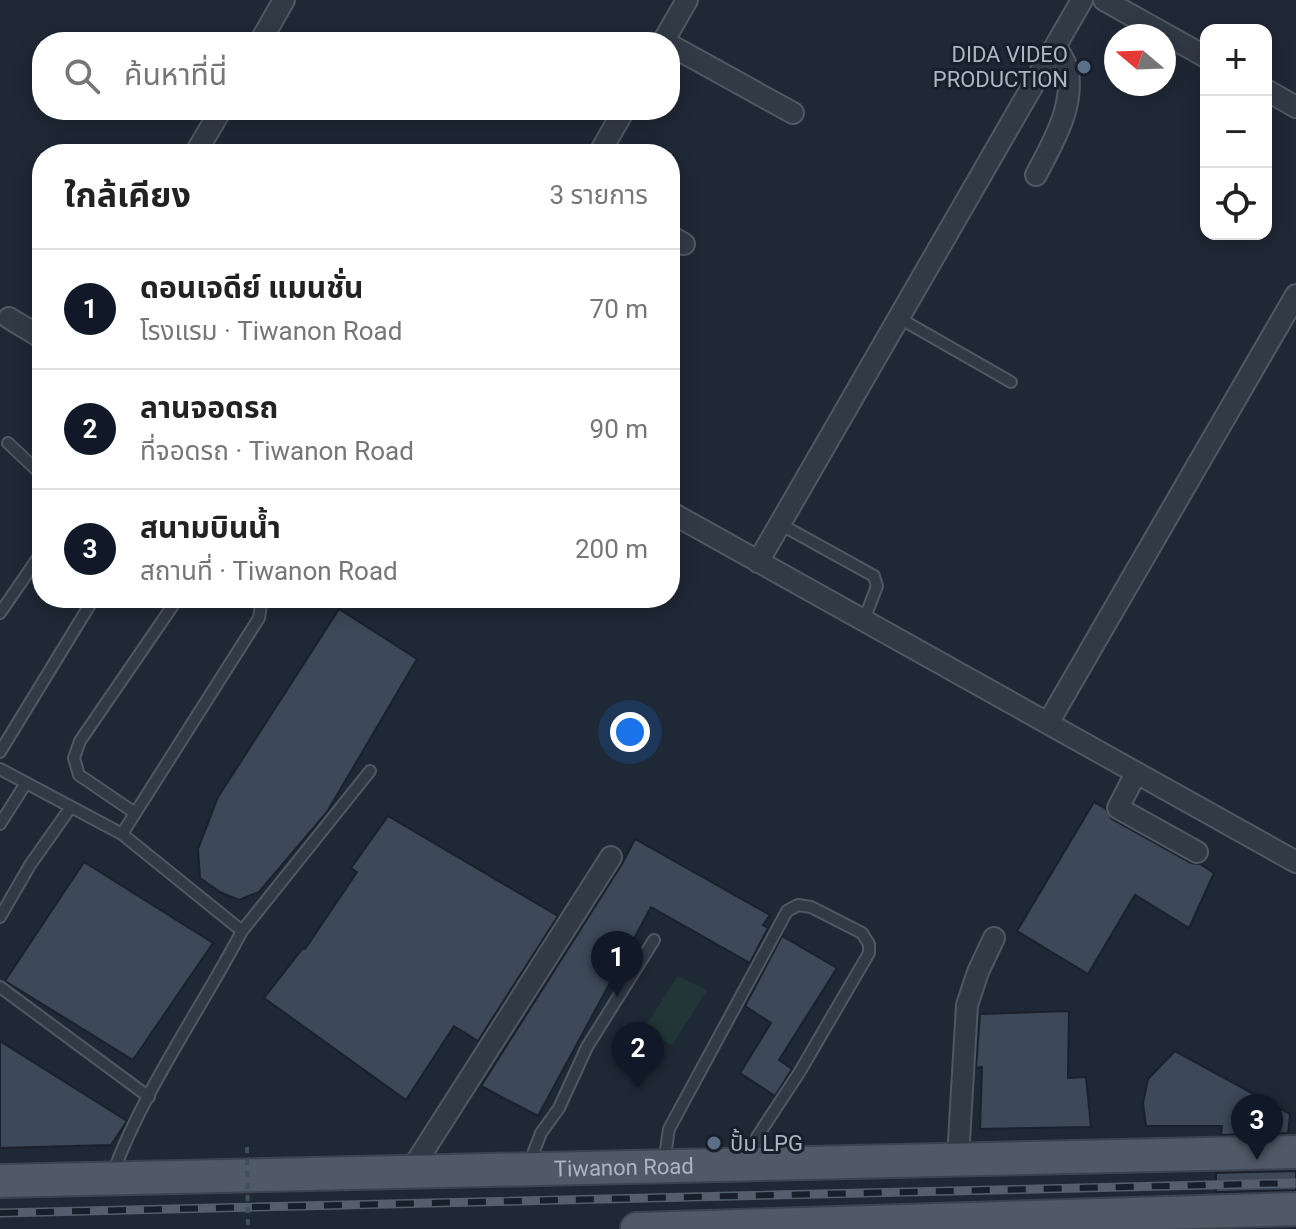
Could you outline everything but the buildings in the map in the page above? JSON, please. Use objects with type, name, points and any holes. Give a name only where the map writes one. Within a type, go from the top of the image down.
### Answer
[{"type":"main road","name":"Tiwanon Road","points":[[0,1181],[1296,1152]]},
{"type":"main road","points":[[637,1229],[1207,1220],[1296,1209]]},
{"type":"street","points":[[266,32],[284,0]]},
{"type":"street","points":[[669,32],[687,0]]},
{"type":"street","points":[[758,562],[1082,0]]},
{"type":"street","points":[[1104,0],[1200,54]]},
{"type":"street","points":[[1036,175],[1059,129],[1067,98],[1067,69],[1056,46]]},
{"type":"street","points":[[680,51],[793,113]]},
{"type":"street","points":[[1272,93],[1296,107]]},
{"type":"street","points":[[201,144],[215,120]]},
{"type":"street","points":[[605,144],[618,120]]},
{"type":"street","points":[[1048,723],[1296,295]]},
{"type":"street","points":[[9,318],[32,332]]},
{"type":"street","points":[[680,518],[1296,862]]},
{"type":"street","points":[[1136,773],[1118,808],[1197,852]]},
{"type":"street","points":[[410,1172],[611,857]]},
{"type":"street","points":[[958,1158],[967,1005],[994,938]]},
{"type":"lane","points":[[899,318],[1011,382]]},
{"type":"lane","points":[[8,443],[32,466]]},
{"type":"lane","points":[[780,524],[874,576],[877,586],[864,620]]},
{"type":"lane","points":[[0,613],[32,567]]},
{"type":"lane","points":[[0,752],[88,608]]},
{"type":"lane","points":[[135,813],[79,775],[74,758],[80,741],[171,608]]},
{"type":"lane","points":[[122,834],[259,618],[260,608]]},
{"type":"lane","points":[[0,769],[122,834],[242,931]]},
{"type":"lane","points":[[111,1178],[149,1097],[242,931],[370,771]]},
{"type":"lane","points":[[0,824],[26,783]]},
{"type":"lane","points":[[0,917],[30,865],[71,807]]},
{"type":"lane","points":[[664,1165],[669,1129],[787,911],[798,905],[811,907],[862,933],[869,944],[869,953],[799,1073],[757,1137],[752,1163]]},
{"type":"lane","points":[[526,1169],[541,1133],[559,1108],[587,1047],[654,940]]},
{"type":"lane","points":[[0,987],[149,1097]]},
{"type":"path","points":[[247,1147],[248,1229]]},
{"type":"shaded area","points":[[678,976],[707,990],[672,1046],[644,1028]]},
{"type":"railway","points":[[0,1213],[1296,1183]]},
{"type":"place","name":"DIDA VIDEO PRODUCTION","points":[[1084,67]]},
{"type":"place","name":"ดอนเจดีย์ แมนชั่น","points":[[617,997]]},
{"type":"place","name":"ลานจอดรถ","points":[[638,1088]]},
{"type":"place","name":"ปั้ม LPG","points":[[714,1143]]},
{"type":"place","name":"สนามบินน้ำ","points":[[1257,1160]]}]
